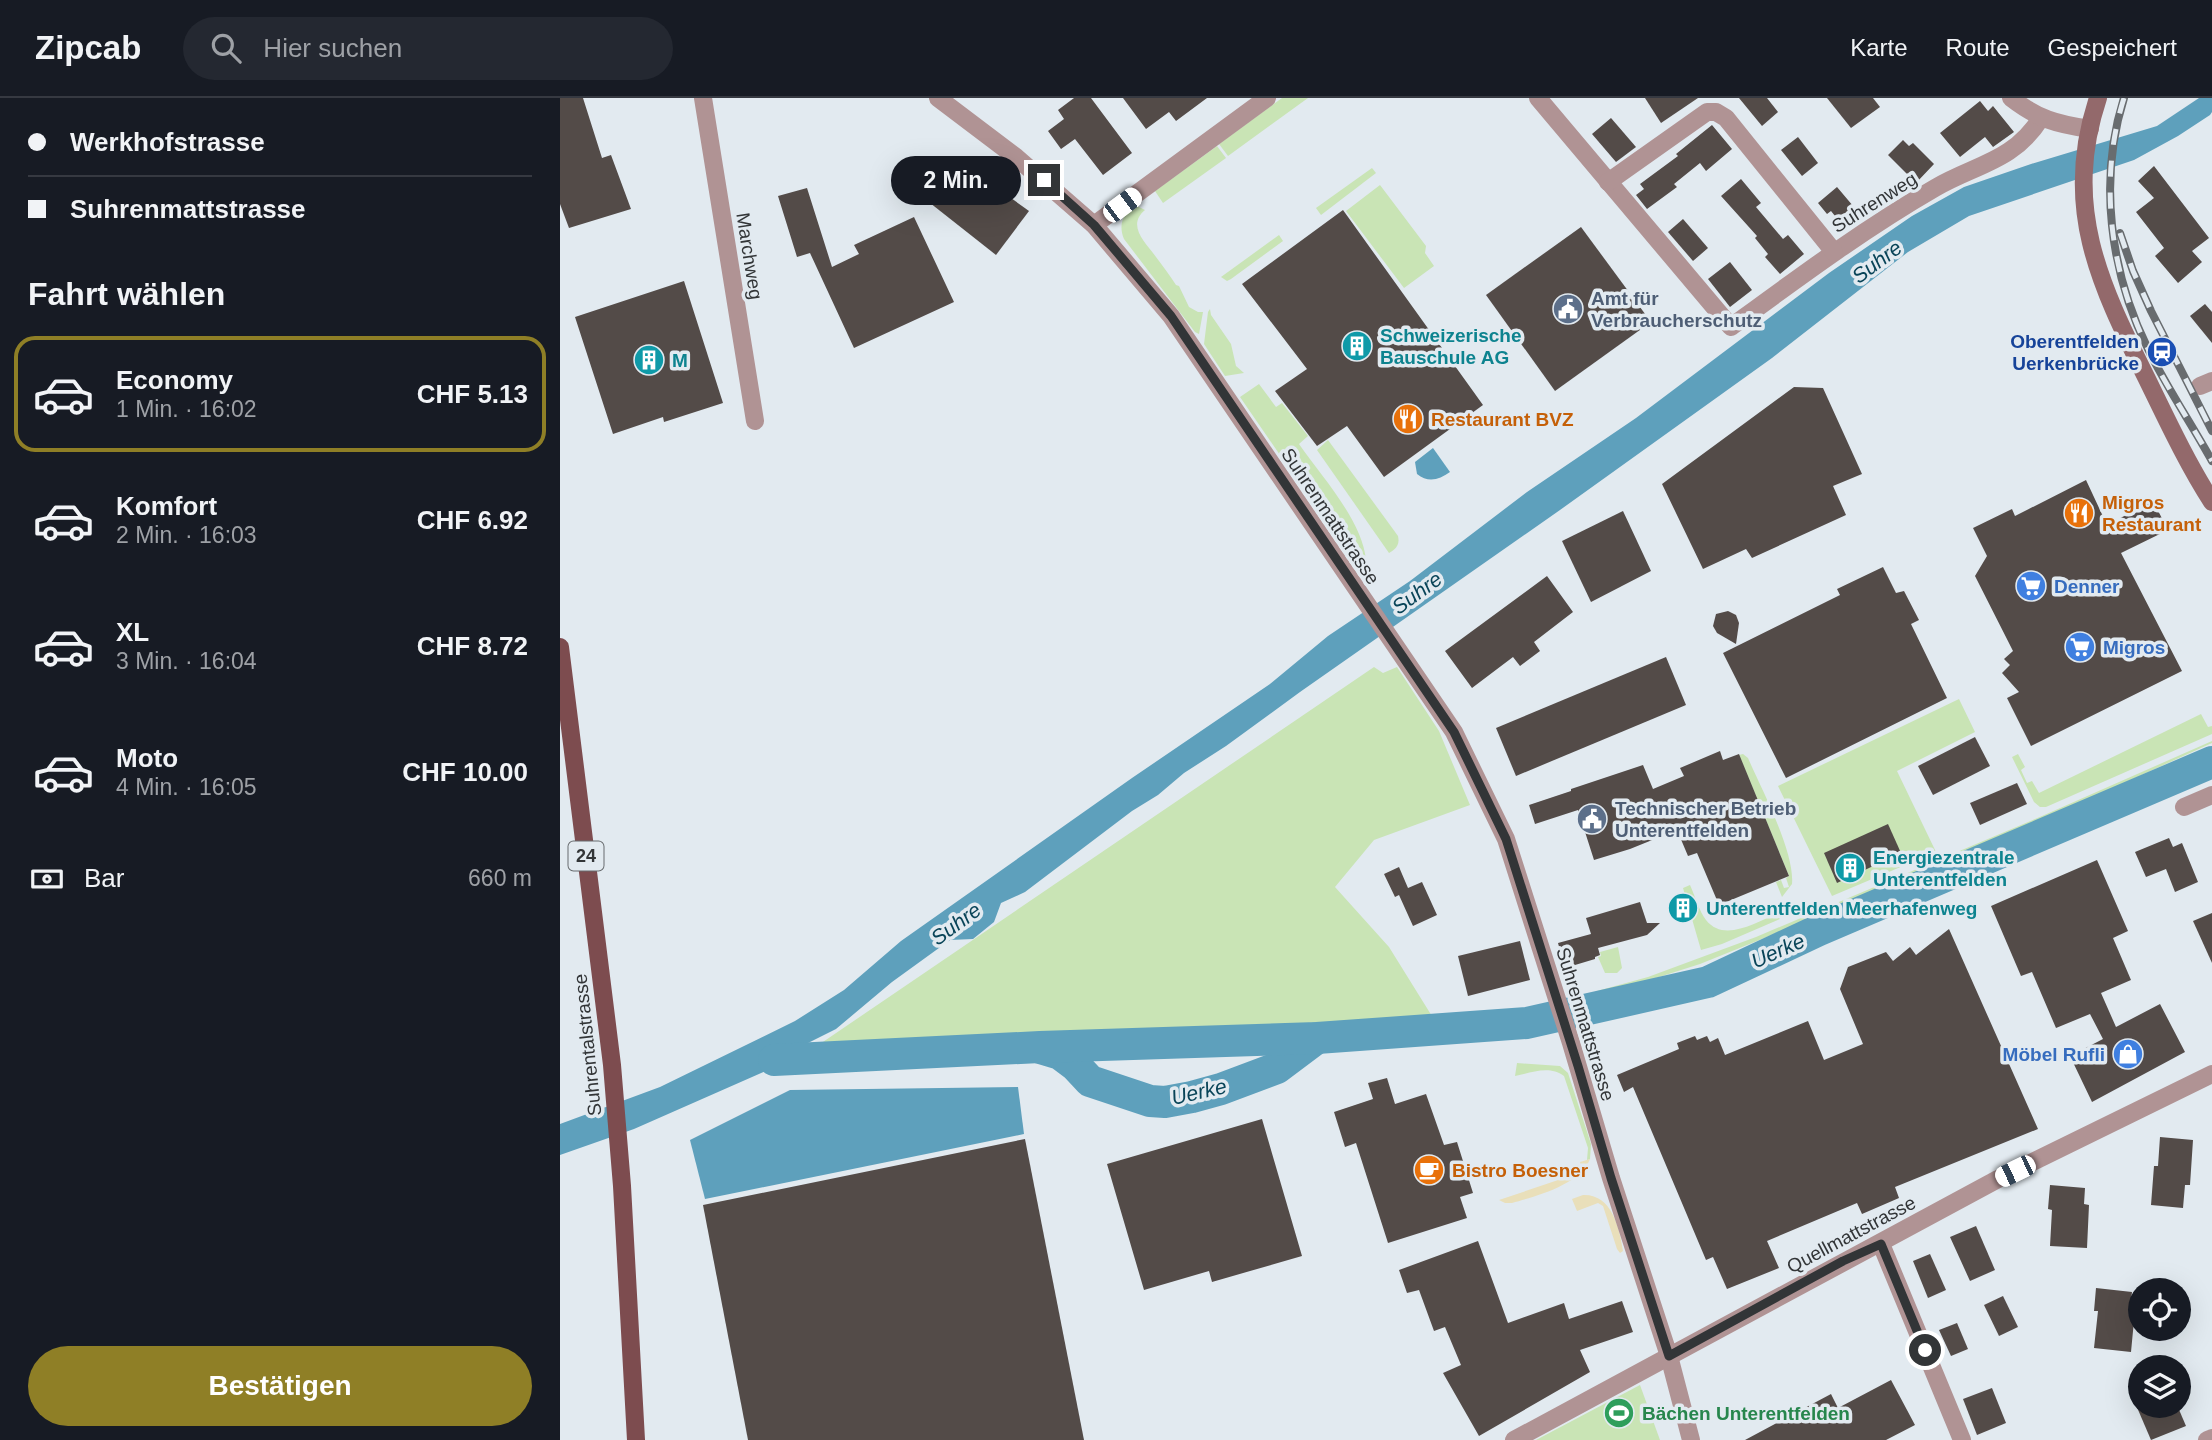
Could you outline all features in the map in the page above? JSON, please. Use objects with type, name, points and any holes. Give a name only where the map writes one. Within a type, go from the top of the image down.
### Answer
[{"type":"main road","points":[[2098,98],[2084,167],[2083,197],[2090,239],[2108,297],[2166,418],[2212,502]]},
{"type":"main road","name":"Suhrentalstrasse","points":[[560,647],[612,1065],[622,1186],[636,1440]]},
{"type":"street","name":"Marchweg","points":[[703,98],[755,421]]},
{"type":"street","name":"Suhrenmattstrasse","points":[[938,98],[1016,157],[1094,225],[1171,316],[1454,732],[1506,839],[1669,1356],[1691,1440]]},
{"type":"street","points":[[1094,225],[1267,98]]},
{"type":"street","points":[[1538,98],[1608,182],[1707,111],[1716,112],[1726,118],[1834,252]]},
{"type":"street","points":[[2011,98],[2041,118],[2090,132]]},
{"type":"street","name":"Suhrenweg","points":[[1608,182],[1731,327],[1834,252],[1937,186],[2002,157],[2026,139],[2041,118]]},
{"type":"street","points":[[2184,807],[2212,795]]},
{"type":"street","name":"Quellmattstrasse","points":[[1514,1440],[1998,1179],[2212,1074]]},
{"type":"street","points":[[1881,1244],[1962,1440]]},
{"type":"street","points":[[2207,1440],[2212,1438]]},
{"type":"green space","points":[[1282,98],[1308,98],[1228,156],[1219,144]]},
{"type":"green space","points":[[1217,146],[1226,158],[1163,203],[1155,191]]},
{"type":"green space","points":[[1372,168],[1376,173],[1321,215],[1316,208]]},
{"type":"green space","points":[[1380,185],[1426,246],[1425,253],[1434,266],[1404,288],[1346,211]]},
{"type":"green space","points":[[1135,205],[1145,210],[1137,222],[1143,240],[1179,286],[1189,307],[1203,312],[1199,334],[1124,239],[1123,220]]},
{"type":"green space","points":[[1279,235],[1283,241],[1231,279],[1227,281],[1221,277]]},
{"type":"green space","points":[[1210,309],[1211,315],[1231,344],[1236,366],[1244,373],[1225,376],[1204,344]]},
{"type":"green space","points":[[1259,384],[1276,407],[1282,403],[1308,436],[1299,444],[1349,514],[1363,545],[1366,560],[1355,558],[1346,551],[1240,397]]},
{"type":"green space","points":[[1328,440],[1398,536],[1397,546],[1389,553],[1317,450]]},
{"type":"green space","points":[[1374,667],[1383,673],[1397,667],[1439,731],[1470,805],[1374,840],[1335,887],[1389,947],[1435,1021],[817,1046]]},
{"type":"green space","points":[[1959,699],[1975,732],[1897,771],[1936,852],[1832,896],[1778,786]]},
{"type":"green space","points":[[2201,714],[2208,727],[2212,726],[2212,734],[2046,807],[2040,807],[2034,802],[2012,757],[2018,754],[2025,767],[2021,770],[2027,783],[2032,781],[2039,793]]},
{"type":"green space","points":[[2212,741],[2045,819],[1757,941],[1700,964],[1593,998],[1597,991],[1648,977],[1756,937]]},
{"type":"green space","points":[[1743,754],[1748,758],[1788,855],[1792,884],[1782,897],[1776,882],[1781,880],[1784,888],[1789,887],[1786,878],[1789,876],[1739,755]]},
{"type":"green space","points":[[1690,885],[1699,908],[1713,927],[1722,930],[1740,929],[1777,914],[1780,919],[1701,950],[1683,888]]},
{"type":"green space","points":[[1618,947],[1622,968],[1617,973],[1605,973],[1598,957],[1601,956],[1600,952]]},
{"type":"green space","points":[[1517,1063],[1560,1066],[1568,1073],[1591,1144],[1590,1159],[1587,1160],[1588,1148],[1564,1076],[1546,1070],[1515,1076]]},
{"type":"green space","name":"Bächen Unterentfelden","points":[[1640,1385],[1660,1440],[1536,1440]]},
{"type":"sand","points":[[1590,1159],[1577,1176],[1556,1188],[1512,1203],[1499,1200],[1576,1174],[1581,1166],[1580,1162]]},
{"type":"sand","points":[[1583,1195],[1593,1196],[1607,1206],[1616,1222],[1623,1251],[1620,1253],[1617,1249],[1603,1206],[1598,1203],[1577,1211],[1572,1199]]},
{"type":"water","name":"Suhre","points":[[2199,98],[2212,98],[2210,115],[2134,160],[1969,216],[1908,252],[1772,358],[1226,746],[1184,773],[1025,892],[1001,903],[994,922],[973,939],[950,940],[892,982],[836,1029],[774,1060],[770,1069],[634,1129],[560,1155],[560,1124],[660,1087],[795,1021],[844,990],[901,941],[1270,684],[1328,636],[1410,581],[1527,492],[1636,418],[1829,273],[1912,216],[1964,187],[2157,126]]},
{"type":"water","points":[[1433,448],[1450,472],[1438,479],[1421,477],[1417,474],[1415,462]]},
{"type":"water","points":[[1018,1087],[1024,1134],[705,1199],[690,1140],[790,1090]]},
{"type":"building","points":[[560,98],[583,98],[602,158],[611,155],[631,209],[569,228],[560,204]]},
{"type":"building","points":[[1074,98],[1091,98],[1132,153],[1103,175],[1075,139],[1061,149],[1048,131],[1064,119],[1058,110]]},
{"type":"building","points":[[1123,98],[1207,98],[1176,121],[1169,112],[1146,129]]},
{"type":"building","points":[[1645,98],[1698,98],[1661,123]]},
{"type":"building","points":[[1739,98],[1767,98],[1778,112],[1762,126]]},
{"type":"building","points":[[1827,98],[1873,98],[1880,107],[1851,128]]},
{"type":"building","points":[[1980,101],[1988,111],[1993,106],[2014,132],[1993,147],[1985,137],[1960,157],[1940,133]]},
{"type":"building","points":[[1611,118],[1636,147],[1616,162],[1592,134]]},
{"type":"building","points":[[1712,125],[1732,149],[1706,171],[1700,163],[1674,184],[1677,187],[1647,209],[1636,195],[1644,189],[1640,184],[1678,156],[1676,154]]},
{"type":"building","points":[[1798,137],[1818,163],[1802,176],[1781,150]]},
{"type":"building","points":[[1903,140],[1909,146],[1913,143],[1934,164],[1916,183],[1888,155]]},
{"type":"building","points":[[954,157],[1029,211],[996,255],[925,199]]},
{"type":"building","points":[[2154,166],[2209,238],[2192,251],[2202,262],[2178,283],[2155,256],[2164,248],[2136,212],[2154,198],[2138,181]]},
{"type":"building","points":[[1741,179],[1761,203],[1756,207],[1783,239],[1788,235],[1804,254],[1780,274],[1765,257],[1768,254],[1755,238],[1757,236],[1721,196]]},
{"type":"building","points":[[1837,187],[1859,213],[1843,226],[1831,211],[1827,214],[1818,203]]},
{"type":"building","points":[[807,188],[832,267],[859,254],[854,245],[914,217],[954,302],[854,348],[810,253],[797,257],[778,196]]},
{"type":"building","name":"Schweizerische Bauschule AG","points":[[1343,210],[1483,405],[1384,477],[1347,426],[1317,446],[1275,391],[1307,369],[1242,284]]},
{"type":"building","points":[[1683,219],[1708,248],[1693,261],[1668,232]]},
{"type":"building","name":"Amt für Verbraucherschutz","points":[[1581,227],[1651,322],[1555,391],[1486,295]]},
{"type":"building","points":[[1730,262],[1752,290],[1730,307],[1708,279]]},
{"type":"building","name":"M","points":[[684,281],[723,403],[664,422],[663,417],[613,434],[575,317]]},
{"type":"building","points":[[2205,304],[2212,312],[2212,343],[2190,316]]},
{"type":"building","points":[[1794,387],[1823,388],[1862,474],[1833,486],[1846,515],[1752,558],[1746,549],[1703,569],[1662,484]]},
{"type":"building","points":[[2086,480],[2107,525],[2153,501],[2168,530],[2121,553],[2182,671],[2031,746],[2007,698],[2019,692],[2002,673],[2010,665],[2004,659],[2013,651],[1975,576],[1987,556],[1973,528],[2012,509],[2015,516]]},
{"type":"building","points":[[1623,511],[1651,571],[1591,602],[1562,541]]},
{"type":"building","points":[[1883,567],[1896,593],[1904,591],[1919,620],[1911,624],[1947,698],[1786,778],[1723,653],[1840,595],[1837,589]]},
{"type":"building","points":[[1547,576],[1573,612],[1534,642],[1540,651],[1520,666],[1513,657],[1472,688],[1445,651]]},
{"type":"building","points":[[1728,611],[1736,615],[1739,623],[1736,644],[1717,633],[1713,626],[1716,614]]},
{"type":"building","points":[[1666,657],[1686,705],[1516,776],[1496,728]]},
{"type":"building","points":[[1975,737],[1990,766],[1933,795],[1918,766]]},
{"type":"building","points":[[1720,751],[1723,760],[1739,754],[1789,876],[1719,905],[1697,853],[1688,856],[1677,830],[1594,860],[1578,810],[1535,824],[1529,805],[1643,765],[1653,789],[1684,776],[1680,768]]},
{"type":"building","points":[[2017,783],[2027,804],[1980,825],[1970,803]]},
{"type":"building","name":"Energiezentrale Unterentfelden","points":[[1888,824],[1901,853],[1837,883],[1824,853]]},
{"type":"building","points":[[2169,838],[2173,847],[2182,843],[2198,882],[2175,892],[2166,869],[2146,877],[2135,852]]},
{"type":"building","points":[[2097,860],[2128,931],[2113,938],[2131,980],[2101,993],[2116,1027],[2160,1004],[2185,1052],[2092,1102],[2070,1056],[2103,1039],[2090,1014],[2056,1028],[2032,972],[2021,976],[1991,906]]},
{"type":"building","points":[[1399,867],[1408,888],[1422,882],[1437,915],[1413,926],[1399,895],[1395,897],[1384,874]]},
{"type":"building","points":[[1640,902],[1647,923],[1660,923],[1647,935],[1598,948],[1600,955],[1595,959],[1565,968],[1558,943],[1591,934],[1586,918]]},
{"type":"building","points":[[2212,913],[2212,963],[2193,921]]},
{"type":"building","points":[[1949,929],[2038,1129],[1895,1187],[1899,1198],[1862,1214],[1857,1203],[1767,1241],[1779,1268],[1727,1289],[1713,1257],[1706,1260],[1633,1087],[1624,1092],[1617,1075],[1679,1049],[1677,1043],[1695,1036],[1697,1040],[1707,1036],[1710,1042],[1718,1038],[1725,1055],[1808,1021],[1824,1060],[1863,1044],[1840,989],[1848,967],[1886,952],[1893,961],[1910,947],[1916,955]]},
{"type":"building","points":[[1520,941],[1530,980],[1468,996],[1458,956]]},
{"type":"building","points":[[1387,1078],[1395,1104],[1426,1094],[1444,1145],[1457,1142],[1473,1193],[1460,1197],[1467,1218],[1388,1243],[1356,1143],[1345,1147],[1334,1112],[1373,1099],[1368,1083]]},
{"type":"building","points":[[1262,1119],[1302,1256],[1212,1282],[1209,1271],[1144,1290],[1107,1164]]},
{"type":"building","points":[[2160,1137],[2193,1140],[2190,1185],[2185,1185],[2183,1208],[2151,1205],[2154,1166],[2158,1166]]},
{"type":"building","points":[[1025,1139],[1084,1440],[748,1440],[703,1205]]},
{"type":"building","points":[[2050,1185],[2085,1188],[2084,1204],[2089,1205],[2087,1248],[2050,1246]]},
{"type":"building","points":[[1976,1226],[1995,1270],[1970,1281],[1950,1237]]},
{"type":"building","points":[[1478,1241],[1508,1323],[1564,1303],[1569,1319],[1622,1301],[1633,1332],[1580,1350],[1590,1372],[1479,1436],[1443,1373],[1461,1365],[1445,1327],[1434,1331],[1419,1290],[1407,1293],[1399,1270]]},
{"type":"building","points":[[1930,1254],[1946,1290],[1928,1298],[1913,1261]]},
{"type":"building","points":[[2096,1288],[2128,1292],[2128,1341],[2132,1341],[2131,1352],[2094,1348],[2098,1311],[2094,1311]]},
{"type":"building","points":[[2003,1296],[2018,1327],[1999,1336],[1984,1305]]},
{"type":"building","points":[[1957,1323],[1968,1349],[1951,1356],[1939,1330]]},
{"type":"building","points":[[1891,1380],[1915,1425],[1886,1440],[1745,1440],[1831,1394],[1838,1408]]},
{"type":"building","points":[[1992,1388],[2006,1423],[1977,1435],[1963,1399]]},
{"type":"building","points":[[2142,1418],[2183,1418],[2186,1426],[2151,1440]]},
{"type":"waterway","name":"Uerke","points":[[774,1060],[1040,1047],[1317,1038],[1527,1023],[1708,982],[1819,930],[2212,762]]},
{"type":"waterway","name":"Uerke","points":[[1040,1048],[1060,1054],[1090,1081],[1150,1101],[1165,1102],[1221,1089],[1277,1068],[1317,1038]]},
{"type":"railway","points":[[2124,98],[2111,161],[2110,193],[2117,257],[2135,319],[2148,349],[2212,461]]},
{"type":"railway","points":[[2120,233],[2151,311],[2212,431]]},
{"type":"place","name":"Amt für Verbraucherschutz","points":[[1568,309]]},
{"type":"place","name":"Schweizerische Bauschule AG","points":[[1357,346]]},
{"type":"place","name":"Oberentfelden Uerkenbrücke","points":[[2162,352]]},
{"type":"place","name":"M","points":[[649,360]]},
{"type":"place","name":"Restaurant BVZ","points":[[1408,419]]},
{"type":"place","name":"Migros Restaurant","points":[[2079,513]]},
{"type":"place","name":"Denner","points":[[2031,586]]},
{"type":"place","name":"Migros","points":[[2080,647]]},
{"type":"place","name":"Technischer Betrieb Unterentfelden","points":[[1592,819]]},
{"type":"place","name":"Energiezentrale Unterentfelden","points":[[1850,868]]},
{"type":"place","name":"Unterentfelden Meerhafenweg","points":[[1683,908]]},
{"type":"place","name":"Möbel Rufli","points":[[2128,1054]]},
{"type":"place","name":"Bistro Boesner","points":[[1429,1170]]},
{"type":"place","name":"Bächen Unterentfelden","points":[[1619,1413]]},
{"type":"route","points":[[1044,180],[1094,225],[1171,316],[1454,732],[1506,839],[1669,1356],[1843,1261],[1881,1244],[1925,1350]]}]
